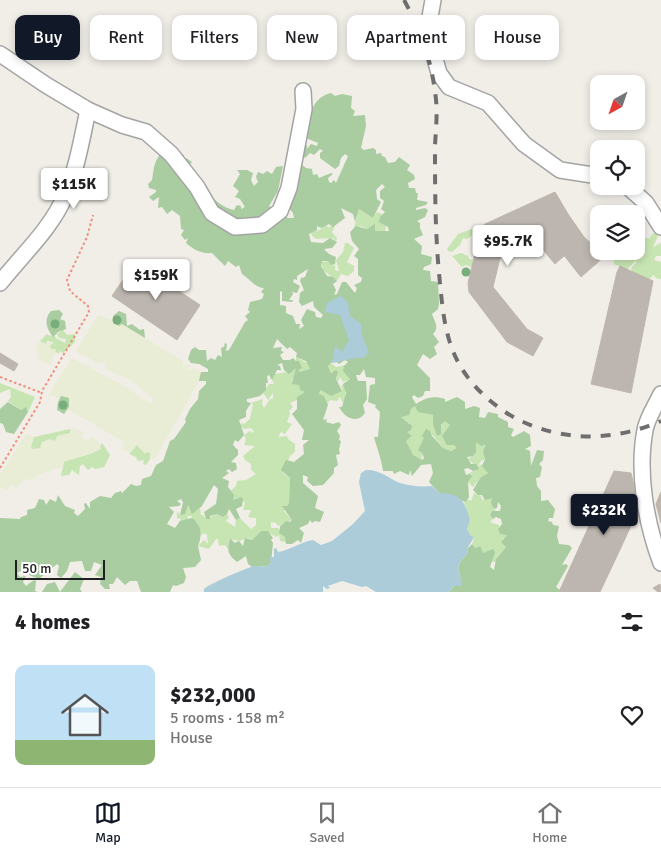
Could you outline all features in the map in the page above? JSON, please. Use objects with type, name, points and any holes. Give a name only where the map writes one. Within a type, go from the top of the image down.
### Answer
[{"type":"street","points":[[433,0],[430,17],[431,45],[439,73],[449,87],[488,104],[524,144],[560,170],[590,175]]},
{"type":"street","points":[[0,54],[88,110],[122,125],[146,132],[176,160],[197,186],[212,213],[235,227],[262,225],[280,211],[289,188],[304,109],[303,91]]},
{"type":"street","points":[[0,283],[42,233],[65,197],[79,154],[88,110]]},
{"type":"street","points":[[637,195],[646,203],[661,226]]},
{"type":"street","points":[[661,394],[645,428],[642,456],[650,533],[661,563]]},
{"type":"path","points":[[0,468],[40,402],[42,393],[89,312],[88,306],[70,291],[67,280],[87,237],[93,215]]},
{"type":"path","points":[[0,377],[42,393]]},
{"type":"green space","points":[[331,93],[335,96],[342,94],[352,96],[351,108],[355,111],[353,116],[365,115],[366,126],[361,148],[364,150],[373,148],[376,150],[376,154],[381,153],[385,157],[388,163],[395,162],[399,157],[410,165],[407,170],[414,175],[415,179],[408,183],[409,188],[415,188],[416,193],[418,193],[417,200],[428,202],[426,205],[416,208],[416,210],[425,208],[428,210],[425,217],[417,221],[420,223],[423,235],[414,239],[422,246],[421,254],[432,257],[431,264],[424,267],[423,270],[430,271],[431,281],[438,282],[439,304],[438,309],[432,314],[436,326],[433,334],[439,342],[434,347],[437,354],[430,359],[423,354],[417,365],[430,378],[430,391],[425,391],[423,396],[418,398],[414,395],[412,397],[416,404],[430,398],[445,399],[445,402],[457,397],[465,402],[465,409],[474,406],[480,408],[479,417],[485,418],[488,412],[498,414],[498,417],[508,422],[508,427],[514,429],[511,435],[513,437],[524,431],[530,435],[531,446],[525,449],[530,451],[531,466],[537,450],[544,451],[543,460],[539,464],[542,467],[540,477],[536,478],[537,486],[541,491],[541,501],[548,500],[555,509],[553,518],[549,518],[548,521],[552,522],[553,525],[559,526],[557,536],[559,544],[569,545],[572,548],[562,565],[566,564],[568,566],[556,587],[560,590],[559,592],[449,592],[454,586],[460,586],[458,567],[468,553],[467,549],[472,544],[476,548],[480,546],[483,553],[493,549],[495,552],[490,567],[494,570],[496,559],[506,547],[501,542],[507,535],[500,534],[498,529],[502,524],[501,519],[496,517],[493,519],[490,515],[492,511],[500,511],[501,506],[498,502],[497,508],[494,509],[491,503],[492,498],[485,500],[482,495],[478,495],[473,490],[480,478],[488,473],[482,466],[485,459],[483,451],[486,445],[481,446],[476,442],[476,452],[473,456],[467,457],[471,464],[476,464],[479,469],[473,471],[468,468],[464,469],[466,475],[472,476],[468,482],[469,497],[466,502],[439,493],[429,482],[433,473],[431,464],[421,465],[412,476],[410,470],[409,475],[400,471],[394,474],[393,471],[383,471],[374,437],[378,437],[380,412],[375,407],[376,405],[368,402],[370,385],[375,384],[375,378],[366,377],[364,369],[360,375],[356,375],[358,381],[366,381],[367,399],[363,405],[365,413],[362,417],[358,419],[351,418],[344,414],[339,407],[342,407],[346,393],[343,384],[350,379],[343,371],[344,366],[348,362],[345,360],[339,364],[334,360],[328,366],[331,373],[336,370],[338,372],[336,379],[342,391],[331,396],[321,390],[319,394],[324,396],[328,405],[323,420],[327,419],[326,422],[333,424],[339,422],[341,425],[337,431],[341,441],[340,454],[336,455],[338,465],[334,468],[334,473],[323,485],[313,486],[307,481],[308,477],[303,475],[303,483],[318,496],[315,508],[324,512],[320,522],[315,521],[312,523],[310,520],[308,524],[299,528],[304,533],[301,543],[298,540],[292,544],[286,544],[285,537],[279,533],[281,526],[286,521],[290,522],[292,520],[282,506],[287,506],[289,503],[290,478],[281,470],[286,460],[294,462],[304,454],[303,445],[309,440],[302,440],[304,430],[292,414],[297,409],[297,397],[305,392],[300,390],[299,385],[292,384],[296,368],[289,374],[284,370],[282,363],[277,365],[280,366],[281,370],[277,370],[272,380],[269,375],[267,376],[266,390],[260,396],[247,399],[247,402],[251,403],[246,411],[246,417],[239,420],[244,435],[238,442],[235,440],[233,445],[238,450],[238,455],[231,462],[236,463],[237,469],[232,472],[229,469],[226,471],[229,473],[222,478],[229,481],[228,487],[234,495],[233,500],[241,497],[243,499],[242,506],[236,509],[240,518],[236,520],[229,509],[223,517],[217,514],[210,516],[210,519],[206,519],[204,512],[216,504],[218,489],[214,485],[202,506],[192,514],[188,505],[185,514],[180,515],[183,502],[181,499],[177,501],[181,504],[179,506],[169,507],[174,512],[167,524],[175,528],[180,521],[192,518],[198,524],[200,531],[198,546],[201,560],[195,567],[183,568],[186,577],[184,583],[176,586],[173,585],[170,592],[141,592],[137,581],[130,581],[125,585],[117,577],[113,584],[109,584],[110,589],[105,589],[100,584],[101,577],[95,575],[102,565],[94,562],[91,571],[85,571],[82,561],[70,562],[67,571],[61,578],[57,575],[59,566],[57,564],[39,579],[29,575],[29,567],[25,564],[25,569],[17,573],[20,577],[26,576],[23,582],[26,586],[34,580],[36,581],[35,591],[38,592],[0,592],[0,518],[20,519],[27,515],[27,510],[35,508],[39,499],[44,500],[46,505],[50,499],[56,502],[58,495],[65,506],[75,510],[74,513],[78,516],[85,509],[84,504],[86,503],[90,509],[90,502],[100,496],[111,498],[115,493],[121,491],[122,493],[131,484],[141,485],[142,479],[151,476],[156,465],[163,461],[170,441],[174,439],[186,422],[185,419],[190,409],[198,399],[199,391],[206,384],[206,381],[199,381],[201,372],[208,372],[208,369],[199,364],[191,363],[188,359],[191,350],[195,347],[199,350],[206,350],[207,361],[211,358],[215,360],[218,355],[222,357],[221,348],[224,347],[225,343],[227,344],[226,351],[229,350],[248,320],[245,316],[250,312],[248,310],[250,302],[262,299],[264,294],[261,292],[264,288],[255,285],[242,274],[239,265],[236,267],[228,261],[225,266],[212,253],[198,251],[186,243],[188,238],[185,240],[181,235],[184,230],[181,229],[180,216],[172,210],[167,214],[162,207],[158,208],[159,197],[153,201],[149,197],[156,192],[156,190],[149,188],[148,184],[152,180],[155,164],[159,157],[165,151],[184,155],[184,159],[186,158],[192,162],[189,165],[208,192],[220,204],[234,210],[237,205],[241,206],[241,209],[245,207],[240,199],[235,197],[239,191],[233,186],[240,174],[237,170],[247,170],[253,173],[251,180],[254,186],[258,182],[256,177],[258,172],[263,174],[267,171],[272,174],[276,167],[283,166],[278,191],[269,206],[288,218],[294,218],[293,213],[287,206],[301,164],[306,168],[312,169],[313,175],[317,174],[319,178],[331,173],[333,174],[328,178],[329,182],[331,183],[334,180],[336,183],[348,156],[345,154],[341,158],[339,166],[335,169],[320,158],[320,153],[323,151],[320,149],[314,155],[310,153],[305,158],[302,156],[305,145],[307,145],[307,149],[311,144],[317,146],[318,143],[306,138],[311,111],[324,95]],"holes":[[[382,184],[385,187],[380,191],[380,198],[384,201],[381,209],[385,212],[380,217],[379,222],[388,227],[389,231],[375,231],[375,224],[367,229],[356,226],[350,232],[352,241],[359,249],[354,256],[358,259],[358,275],[362,278],[361,282],[354,285],[357,288],[355,293],[346,282],[342,282],[337,294],[334,295],[336,290],[333,284],[337,281],[333,277],[327,276],[321,266],[322,261],[328,261],[331,265],[335,264],[336,257],[324,249],[332,248],[337,242],[330,238],[323,243],[311,242],[309,234],[317,230],[317,226],[321,228],[329,224],[333,227],[345,218],[341,208],[353,214],[355,222],[359,209],[373,218],[381,202],[377,199],[376,190]],[[308,269],[305,277],[301,278],[300,281],[304,290],[300,293],[299,302],[302,306],[313,301],[314,307],[323,315],[321,318],[316,317],[315,312],[307,309],[301,320],[304,326],[299,329],[300,324],[296,324],[293,316],[286,313],[286,306],[280,305],[280,292],[282,291],[282,301],[292,302],[293,300],[289,300],[293,294],[292,292],[297,293],[300,286],[293,282],[294,279],[297,280],[297,276]],[[277,339],[287,349],[290,347],[297,353],[296,357],[306,361],[310,369],[300,372],[298,370],[302,368],[299,361],[293,358],[283,360],[280,355],[284,352],[281,351],[282,347],[273,348]],[[415,406],[418,412],[433,415],[433,424],[437,436],[441,434],[441,425],[445,421],[450,425],[442,436],[447,445],[454,445],[457,448],[451,451],[443,448],[430,431],[426,429],[418,450],[424,458],[422,460],[413,455],[406,441],[412,436],[407,432],[411,430],[412,426],[401,417],[409,415],[411,409]]]},
{"type":"green space","points":[[359,209],[373,218],[377,212],[384,215],[385,231],[375,231],[373,226],[367,229],[360,226],[354,228]]},
{"type":"green space","points":[[325,224],[329,228],[330,226],[335,226],[332,232],[337,238],[336,241],[333,238],[316,239],[312,236],[311,232],[320,230]]},
{"type":"green space","points":[[485,224],[480,233],[473,234],[467,239],[463,238],[460,245],[452,252],[448,251],[447,249],[458,234]]},
{"type":"green space","points":[[653,233],[657,233],[658,236],[653,247],[661,243],[661,256],[656,256],[654,260],[661,262],[661,279],[653,275],[649,280],[632,272],[631,268],[637,262],[635,261],[627,270],[614,264],[614,260],[645,260],[645,237],[649,239]]},
{"type":"green space","points":[[345,243],[354,248],[347,262],[354,266],[354,271],[348,276],[341,274],[337,281],[323,270],[321,262],[328,261],[333,266],[335,264],[335,270],[339,271],[336,260],[343,252]]},
{"type":"green space","points":[[461,253],[473,260],[472,267],[465,265],[462,267],[452,256]]},
{"type":"green space","points":[[59,310],[63,314],[60,319],[65,321],[66,329],[58,332],[53,337],[48,328],[47,318],[51,311]]},
{"type":"green space","points":[[119,311],[126,314],[127,326],[132,324],[140,330],[144,329],[145,338],[122,324],[119,326],[113,323],[113,316]]},
{"type":"green space","points":[[98,315],[111,320],[113,316],[113,321],[122,324],[183,361],[183,366],[189,365],[190,371],[194,368],[201,372],[199,381],[155,459],[150,459],[150,453],[145,454],[139,449],[140,446],[135,447],[130,452],[121,449],[124,442],[67,409],[69,398],[61,396],[59,399],[48,396],[72,358],[128,388],[142,399],[151,403],[154,400],[131,380],[105,369],[106,362],[99,364],[76,351]]},
{"type":"green space","points":[[63,330],[67,335],[75,334],[75,342],[63,353],[60,351],[59,354],[55,351],[56,349],[51,349],[50,346],[54,342],[47,341],[46,344],[40,341],[47,334],[50,336],[54,335],[65,343],[66,339],[59,338],[57,334]]},
{"type":"green space","points":[[40,341],[45,344],[54,341],[51,344],[57,353],[53,355],[52,366],[37,358],[39,354],[36,346]]},
{"type":"green space","points":[[296,357],[309,364],[310,369],[295,376],[292,381],[299,385],[300,390],[306,392],[290,403],[293,407],[289,411],[290,414],[287,422],[292,424],[285,434],[281,432],[279,435],[279,437],[287,436],[295,444],[295,452],[290,456],[283,473],[290,478],[289,503],[284,511],[292,520],[278,526],[276,523],[271,522],[271,528],[278,528],[286,542],[280,541],[279,535],[276,537],[268,532],[261,531],[252,540],[248,538],[239,541],[229,539],[228,549],[225,545],[219,546],[218,539],[209,549],[198,546],[204,540],[208,544],[207,535],[204,533],[200,536],[197,522],[191,520],[192,516],[187,516],[189,521],[180,521],[181,518],[177,519],[177,511],[180,515],[187,504],[191,512],[200,508],[201,515],[206,519],[217,514],[223,517],[227,514],[229,517],[226,521],[235,527],[236,520],[240,518],[251,529],[256,525],[256,518],[248,517],[251,510],[243,510],[245,502],[241,501],[241,497],[233,500],[230,491],[236,486],[237,481],[246,480],[256,474],[251,470],[251,464],[243,456],[255,446],[244,445],[246,440],[244,435],[254,431],[251,428],[244,429],[240,426],[241,423],[244,424],[250,419],[253,404],[251,403],[263,399],[262,404],[264,408],[270,399],[273,399],[273,393],[268,400],[263,393],[269,384],[274,384],[272,380],[274,374],[288,372],[296,361]]},
{"type":"green space","points":[[331,363],[336,367],[346,365],[346,373],[351,379],[343,382],[340,377],[338,382],[336,379],[338,376],[330,371],[328,366]]},
{"type":"green space","points":[[0,383],[35,397],[28,412],[27,409],[21,410],[8,401],[11,397],[10,389],[0,393]]},
{"type":"green space","points":[[343,384],[345,387],[345,401],[342,402],[340,397],[337,401],[330,400],[327,404],[319,395],[321,390],[331,395],[343,389],[341,387]]},
{"type":"green space","points":[[61,396],[69,398],[69,407],[64,414],[57,410]]},
{"type":"green space","points":[[8,402],[21,410],[26,407],[28,412],[14,434],[6,432],[3,424],[0,423],[0,409]]},
{"type":"green space","points":[[415,406],[420,412],[433,415],[440,428],[445,420],[450,425],[443,438],[447,442],[468,436],[468,440],[477,442],[481,446],[486,445],[485,459],[478,466],[483,464],[488,473],[480,478],[473,487],[468,482],[470,475],[468,474],[475,470],[476,466],[468,459],[475,454],[476,446],[473,442],[466,444],[467,446],[471,444],[467,451],[460,448],[451,451],[443,448],[431,433],[423,441],[422,460],[412,455],[406,440],[412,437],[407,432],[410,424],[401,417]]},
{"type":"green space","points":[[74,428],[84,432],[81,435],[84,440],[89,440],[92,437],[97,440],[102,449],[64,462],[62,467],[37,475],[32,480],[24,479],[15,488],[14,485],[11,485],[7,491],[0,487],[0,475],[26,434],[34,437],[31,444],[32,449],[41,442],[70,433],[70,429]]},
{"type":"green space","points":[[70,429],[70,433],[57,436],[55,441],[50,439],[42,442],[40,448],[33,449],[31,447],[34,437]]},
{"type":"green space","points":[[102,443],[110,455],[104,467],[95,469],[92,467],[88,470],[83,464],[80,466],[79,475],[72,470],[69,475],[61,476],[64,462],[101,449]]},
{"type":"green space","points":[[137,445],[145,454],[147,452],[150,453],[150,459],[146,465],[143,464],[144,460],[138,461],[136,457],[129,454]]},
{"type":"green space","points":[[474,493],[480,495],[483,501],[484,498],[493,498],[493,508],[496,511],[492,511],[490,515],[493,519],[490,522],[499,525],[499,529],[507,535],[502,540],[506,547],[498,556],[496,562],[492,562],[487,553],[480,551],[472,544],[474,538],[469,532],[464,502],[471,501]]},
{"type":"green space","points":[[261,531],[268,531],[273,538],[271,540],[273,543],[271,563],[267,566],[252,567],[248,564],[246,556],[237,562],[229,552],[230,538],[235,543],[239,541],[243,546],[245,538],[252,540]]},
{"type":"green space","points":[[75,572],[84,579],[80,589],[82,592],[60,592]]},
{"type":"green space","points":[[55,582],[60,592],[42,592],[47,584]]},
{"type":"water","points":[[341,296],[348,303],[350,316],[361,324],[361,332],[369,353],[363,358],[332,363],[335,346],[342,352],[349,340],[340,315],[325,312],[327,303]]},
{"type":"water","points":[[366,470],[379,472],[404,484],[432,486],[439,493],[453,495],[461,499],[470,520],[467,529],[471,536],[474,537],[467,549],[468,553],[458,567],[461,586],[454,586],[449,592],[376,592],[366,586],[362,587],[342,581],[328,586],[330,588],[327,589],[323,586],[323,592],[204,592],[204,589],[207,587],[237,572],[255,566],[267,566],[271,563],[269,557],[274,557],[274,549],[276,548],[278,552],[313,540],[321,545],[332,541],[353,524],[365,511],[359,482],[361,473]]},
{"type":"building","points":[[555,192],[568,214],[504,242],[493,287],[527,329],[543,338],[533,356],[507,342],[469,292],[468,283],[480,233],[485,224]]},
{"type":"building","points":[[568,214],[590,242],[590,260],[600,260],[581,277],[541,226]]},
{"type":"building","points":[[544,230],[565,255],[555,264],[534,239]]},
{"type":"building","points":[[135,262],[200,305],[177,340],[112,296]]},
{"type":"building","points":[[620,266],[653,281],[631,393],[591,384]]},
{"type":"building","points":[[0,353],[18,364],[14,371],[0,363]]},
{"type":"building","points":[[614,471],[631,473],[639,508],[624,541],[600,592],[559,592]]},
{"type":"building","points":[[661,492],[661,523],[656,504]]},
{"type":"building","points":[[660,584],[661,592],[658,592],[653,588]]},
{"type":"railway","points":[[404,0],[424,44],[431,68],[436,98],[435,193],[441,292],[450,342],[455,357],[463,371],[474,385],[503,411],[527,424],[549,431],[581,436],[613,435],[629,432],[661,421]]}]
